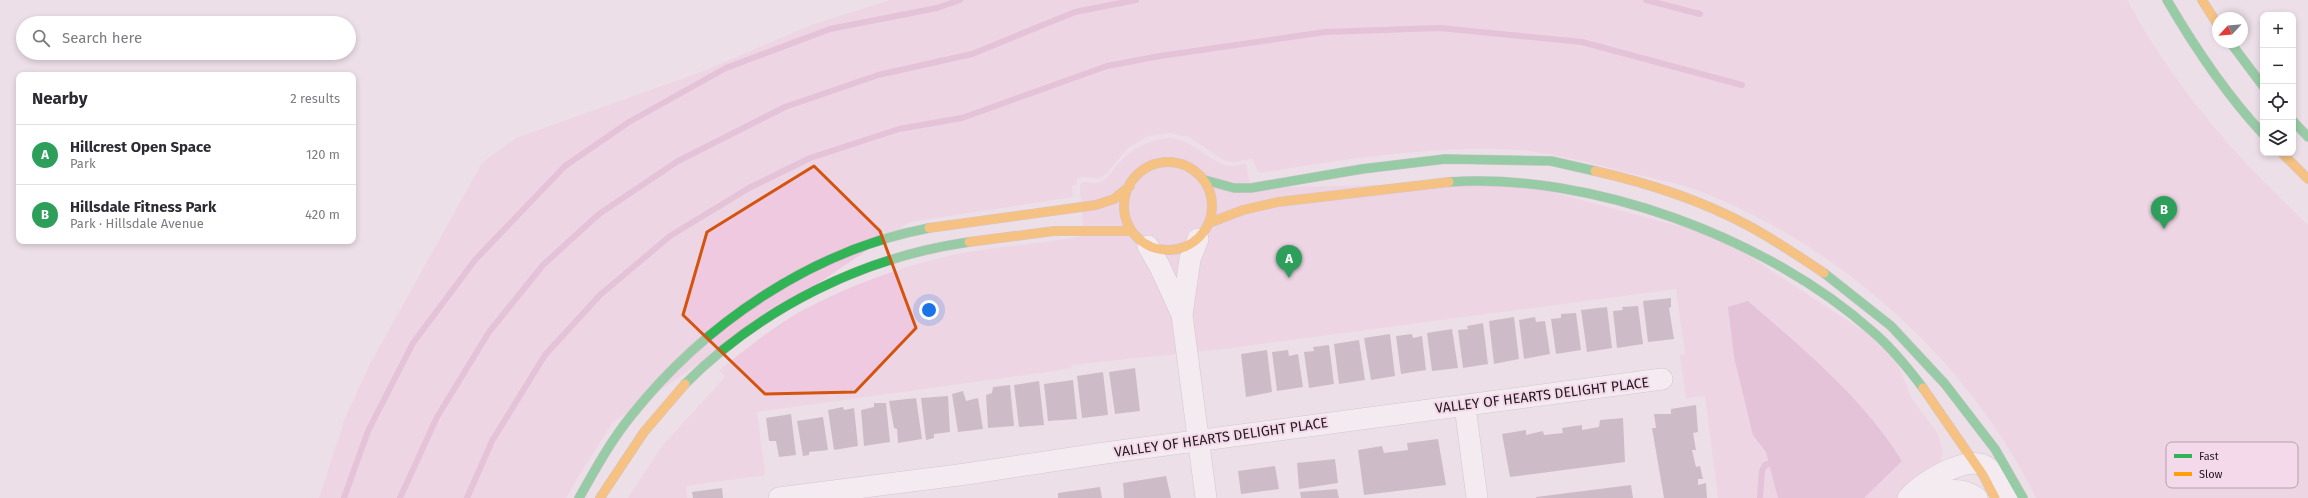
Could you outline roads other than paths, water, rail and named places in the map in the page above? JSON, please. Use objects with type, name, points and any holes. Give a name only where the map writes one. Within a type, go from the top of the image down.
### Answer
[{"type":"street","points":[[2166,0],[2189,38],[2229,93],[2260,130]]},
{"type":"street","points":[[2202,0],[2212,15]]},
{"type":"street","points":[[2234,48],[2262,84]]},
{"type":"street","points":[[2296,124],[2308,137]]},
{"type":"street","points":[[2285,156],[2308,179]]},
{"type":"street","points":[[579,498],[590,476],[622,427],[696,347],[794,276],[872,243],[943,225],[1083,208],[1113,200],[1130,186],[1145,169],[1166,161],[1180,162],[1191,167],[1205,180],[1225,186],[1251,188],[1362,169],[1445,159],[1544,161],[1639,181],[1696,201],[1749,226],[1825,273],[1891,326],[1945,384],[1996,449],[2023,498]]},
{"type":"street","points":[[1205,180],[1213,201],[1203,231],[1190,259],[1182,316],[1206,498]]},
{"type":"street","points":[[1130,186],[1124,207],[1130,231],[1148,246],[1159,250],[1176,250],[1187,246],[1203,231],[1244,208],[1433,183],[1514,182],[1565,189],[1631,204],[1731,242],[1802,279],[1860,320],[1892,350],[1922,387],[1974,464],[1987,480],[1994,498]]},
{"type":"street","points":[[600,498],[629,451],[648,426],[696,374],[750,330],[790,304],[823,286],[881,262],[918,250],[953,243],[1040,232],[1086,229],[1130,231]]},
{"type":"street","points":[[1148,246],[1160,267],[1182,316]]},
{"type":"street","name":"VALLEY OF HEARTS DELIGHT PLACE","points":[[779,498],[887,491],[966,474],[1105,453],[1662,379]]},
{"type":"street","points":[[1465,406],[1477,498]]},
{"type":"street","points":[[1908,498],[1917,489],[1942,472],[1974,464],[1984,466],[1995,475],[2009,498]]},
{"type":"street","points":[[1927,498],[1936,493],[1959,490],[1977,498]]},
{"type":"waterway","points":[[344,498],[368,431],[413,343],[475,260],[565,166],[629,122],[726,68],[830,29],[937,8],[960,0]]},
{"type":"waterway","points":[[400,498],[437,417],[489,332],[543,265],[599,214],[678,161],[785,107],[878,75],[972,54],[1075,12],[1136,0]]},
{"type":"waterway","points":[[1646,0],[1700,14]]},
{"type":"waterway","points":[[467,498],[492,441],[545,355],[600,295],[670,236],[749,188],[810,158],[899,129],[962,118],[1107,66],[1160,56],[1325,32],[1440,28],[1582,42],[1742,85]]},
{"type":"waterway","points":[[1760,498],[1762,471],[1765,465],[1773,463]]},
{"type":"place","name":"Hillsdale Fitness Park","points":[[2164,229]]},
{"type":"place","name":"Hillcrest Open Space","points":[[1289,278]]}]
